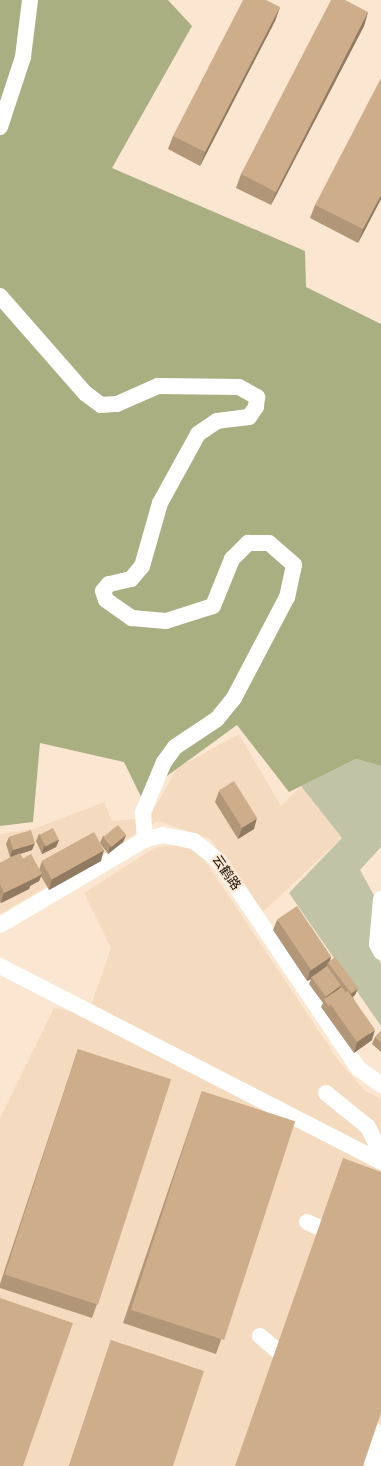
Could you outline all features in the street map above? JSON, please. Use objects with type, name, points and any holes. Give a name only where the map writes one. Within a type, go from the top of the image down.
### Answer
[{"type":"street","points":[[0,127],[23,57],[30,0]]},
{"type":"street","points":[[0,296],[85,393],[101,405],[117,404],[158,386],[239,387],[257,397],[256,407],[249,417],[217,421],[198,434],[160,503],[142,566],[131,579],[114,582],[103,589],[106,600],[132,618],[166,621],[213,606],[232,559],[248,543],[269,543],[294,565],[287,597],[234,698],[217,719],[175,747],[166,757],[143,812],[145,840]]},
{"type":"street","name":"云鹤路","points":[[0,925],[145,840],[163,835],[184,837],[210,851],[358,1068],[381,1085]]},
{"type":"street","points":[[381,899],[377,944],[381,952]]},
{"type":"street","points":[[0,966],[381,1162]]},
{"type":"street","points":[[326,1093],[368,1127],[381,1154]]},
{"type":"street","points":[[307,1222],[354,1244]]},
{"type":"street","points":[[260,1336],[306,1375]]},
{"type":"street","points":[[348,1409],[377,1433],[370,1459],[381,1460]]},
{"type":"shaded area","points":[[239,734],[281,806],[301,786],[342,838],[263,912],[210,839],[158,821],[0,914],[0,834],[33,829],[104,802],[112,821],[149,818],[177,768]]},
{"type":"shaded area","points":[[174,845],[194,850],[204,859],[339,1061],[365,1091],[381,1098],[381,1466],[0,1466],[0,1118],[54,1008],[88,1014],[111,948],[84,893],[154,848]]},
{"type":"green space","points":[[0,0],[168,0],[192,26],[112,168],[305,251],[306,287],[381,324],[381,766],[356,759],[289,792],[237,725],[167,776],[144,803],[124,762],[40,743],[33,822],[0,826]]},
{"type":"green space","points":[[356,759],[381,766],[381,847],[360,870],[375,897],[372,944],[381,964],[381,1026],[289,893],[342,838],[301,786]]},
{"type":"building","points":[[243,0],[266,0],[280,7],[205,152],[173,136]]},
{"type":"building","points":[[331,0],[345,0],[368,12],[276,192],[241,174]]},
{"type":"building","points":[[381,78],[381,195],[363,229],[315,205]]},
{"type":"building","points":[[234,781],[257,818],[242,828],[219,791]]},
{"type":"building","points":[[118,825],[126,835],[111,847],[103,837]]},
{"type":"building","points":[[53,828],[59,840],[46,846],[40,835]]},
{"type":"building","points":[[31,830],[35,843],[13,850],[9,837]]},
{"type":"building","points":[[94,832],[104,850],[52,879],[42,861]]},
{"type":"building","points":[[20,853],[33,879],[4,893],[0,884],[0,863]]},
{"type":"building","points":[[31,854],[42,874],[33,879],[22,859]]},
{"type":"building","points":[[297,906],[331,957],[311,970],[277,919]]},
{"type":"building","points":[[335,957],[358,988],[351,994],[328,962]]},
{"type":"building","points":[[327,966],[341,985],[326,997],[312,977]]},
{"type":"building","points":[[342,987],[346,993],[330,1004],[329,1007],[324,999]]},
{"type":"building","points":[[348,991],[375,1030],[357,1042],[330,1004]]},
{"type":"building","points":[[381,1031],[381,1043],[375,1037]]},
{"type":"building","points":[[78,1049],[171,1079],[98,1305],[5,1274]]},
{"type":"building","points":[[202,1091],[295,1121],[224,1340],[131,1310]]},
{"type":"building","points":[[343,1158],[381,1172],[381,1413],[363,1466],[235,1466]]},
{"type":"building","points":[[0,1298],[73,1323],[23,1466],[0,1466]]},
{"type":"building","points":[[111,1340],[204,1371],[173,1466],[69,1466]]}]
